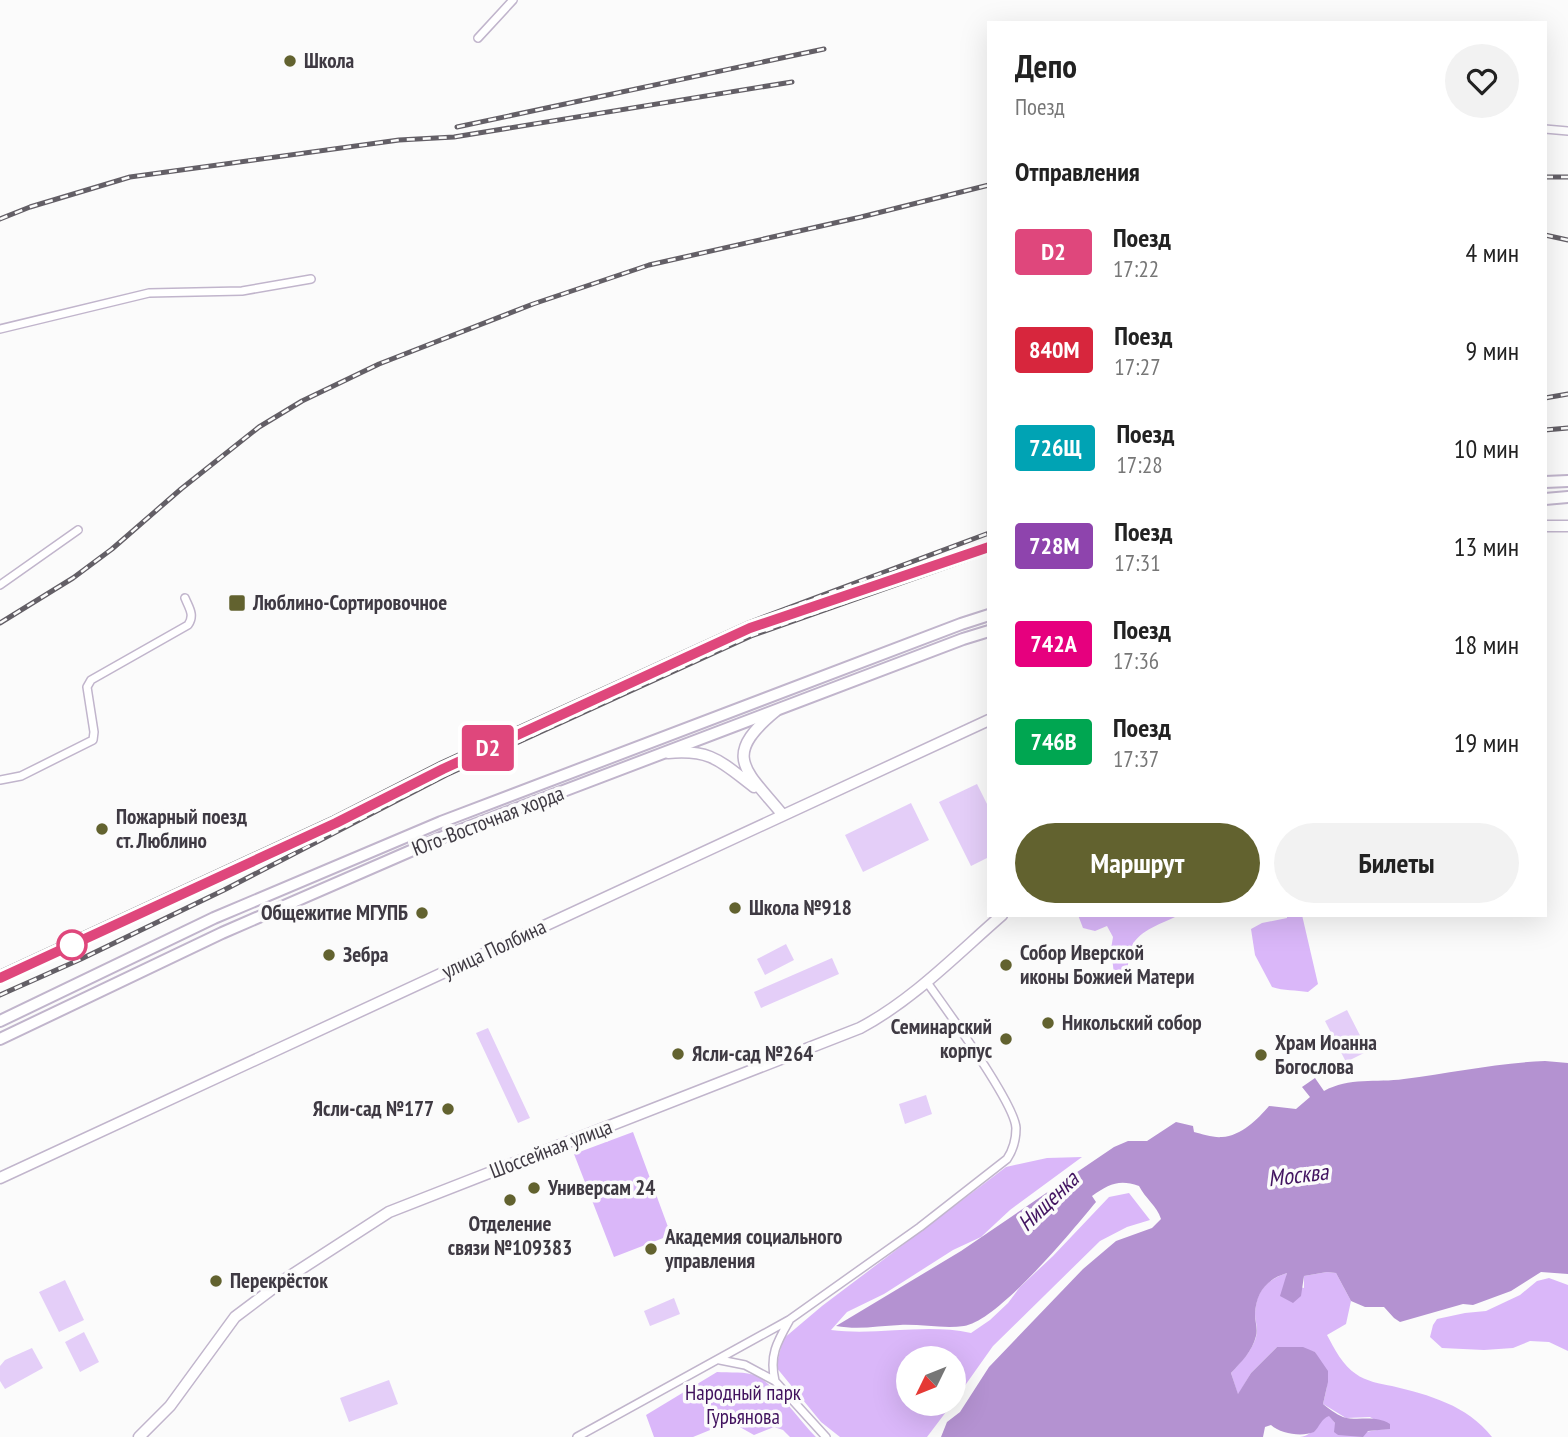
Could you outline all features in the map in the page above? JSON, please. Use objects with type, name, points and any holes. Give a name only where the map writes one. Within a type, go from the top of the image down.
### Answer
[{"type":"main road","points":[[1547,482],[1568,481]]},
{"type":"main road","points":[[1547,499],[1568,497]]},
{"type":"main road","points":[[1547,526],[1568,526]]},
{"type":"main road","name":"Юго-Восточная хорда","points":[[0,1021],[214,918],[441,822],[987,616]]},
{"type":"main road","name":"Юго-Восточная хорда","points":[[0,1039],[222,933],[432,841],[987,632]]},
{"type":"main road","points":[[776,711],[758,726],[743,755],[747,773],[782,814]]},
{"type":"main road","name":"улица Полбина","points":[[0,1178],[987,721]]},
{"type":"main road","points":[[663,754],[689,751],[712,756],[769,798]]},
{"type":"main road","name":"Шоссейная улица","points":[[139,1437],[170,1406],[235,1317],[284,1280],[389,1212],[860,1028],[878,1019],[926,981],[1000,917]]},
{"type":"street","points":[[478,38],[513,0]]},
{"type":"street","points":[[1547,129],[1568,131]]},
{"type":"street","points":[[0,329],[149,293],[242,291],[311,279]]},
{"type":"street","points":[[0,585],[78,530]]},
{"type":"street","points":[[0,780],[21,776],[93,740],[87,687],[91,680],[188,625],[192,613],[185,598]]},
{"type":"street","points":[[578,1437],[789,1320],[920,1227],[1007,1159],[1014,1146],[1016,1128],[1008,1103],[926,981]]},
{"type":"street","points":[[775,1381],[772,1355],[789,1320]]},
{"type":"street","points":[[720,1360],[745,1365],[775,1381],[826,1437]]},
{"type":"shaded area","points":[[977,784],[987,804],[987,858],[971,866],[939,802]]},
{"type":"shaded area","points":[[911,803],[929,840],[863,872],[845,835]]},
{"type":"shaded area","points":[[786,944],[794,960],[765,975],[757,959]]},
{"type":"shaded area","points":[[832,958],[839,974],[761,1008],[754,992]]},
{"type":"shaded area","points":[[1347,1010],[1368,1051],[1346,1062],[1325,1021]]},
{"type":"shaded area","points":[[488,1028],[530,1118],[518,1123],[476,1033]]},
{"type":"shaded area","points":[[926,1095],[932,1114],[905,1124],[899,1104]]},
{"type":"shaded area","points":[[65,1280],[84,1320],[59,1332],[39,1292]]},
{"type":"shaded area","points":[[674,1298],[680,1314],[650,1326],[644,1311]]},
{"type":"shaded area","points":[[84,1332],[99,1362],[80,1372],[65,1342]]},
{"type":"shaded area","points":[[32,1348],[43,1368],[5,1389],[0,1381],[0,1366],[5,1360]]},
{"type":"shaded area","points":[[389,1380],[398,1404],[349,1422],[340,1398]]},
{"type":"green space","points":[[1079,917],[1175,917],[1135,940],[1126,973],[1114,974],[1111,949],[1113,937],[1107,926],[1095,931],[1083,928]]},
{"type":"green space","points":[[1302,917],[1318,984],[1308,992],[1272,987],[1255,955],[1251,929],[1262,923]]},
{"type":"green space","points":[[633,1132],[671,1235],[614,1257],[574,1154]]},
{"type":"green space","points":[[1082,1157],[1010,1210],[981,1237],[953,1250],[884,1294],[847,1312],[831,1330],[866,1332],[936,1329],[971,1333],[1008,1303],[1020,1287],[1109,1197],[1129,1193],[1150,1220],[1127,1227],[1100,1241],[993,1346],[966,1384],[966,1346],[896,1346],[896,1416],[943,1416],[927,1437],[840,1437],[821,1422],[776,1367],[783,1339],[822,1306],[1006,1167],[1047,1158]]},
{"type":"green space","points":[[1287,1273],[1285,1284],[1304,1288],[1304,1276],[1336,1273],[1351,1301],[1346,1324],[1327,1335],[1351,1371],[1368,1380],[1420,1393],[1459,1409],[1492,1437],[1300,1437],[1313,1431],[1329,1415],[1335,1423],[1338,1435],[1390,1429],[1370,1417],[1346,1418],[1323,1404],[1327,1376],[1315,1352],[1277,1347],[1251,1373],[1238,1395],[1231,1373],[1254,1343],[1257,1331],[1256,1306],[1260,1292],[1268,1283]]},
{"type":"green space","points":[[1549,1278],[1568,1285],[1568,1351],[1549,1342],[1530,1341],[1513,1348],[1442,1348],[1430,1337],[1437,1319],[1486,1311],[1520,1295],[1537,1281]]},
{"type":"green space","name":"Народный парк Гурьянова","points":[[717,1372],[748,1373],[764,1380],[816,1437],[790,1437],[783,1430],[774,1427],[754,1435],[738,1426],[715,1428],[693,1437],[654,1437],[646,1415]]},
{"type":"water","points":[[1527,1062],[1568,1063],[1568,1274],[1541,1272],[1511,1291],[1473,1305],[1463,1304],[1400,1322],[1384,1307],[1365,1307],[1351,1301],[1336,1273],[1304,1276],[1301,1296],[1293,1303],[1280,1296],[1287,1273],[1268,1283],[1260,1293],[1255,1314],[1257,1333],[1254,1342],[1231,1373],[1238,1394],[1251,1373],[1277,1347],[1303,1347],[1315,1352],[1328,1371],[1323,1404],[1343,1417],[1384,1421],[1390,1424],[1390,1429],[1368,1431],[1363,1437],[1338,1435],[1334,1432],[1335,1423],[1329,1416],[1314,1432],[1292,1434],[1271,1425],[1265,1427],[1263,1437],[941,1437],[947,1422],[955,1416],[966,1416],[966,1403],[989,1367],[1083,1269],[1116,1241],[1152,1228],[1161,1219],[1139,1186],[1132,1184],[1114,1184],[1092,1196],[1096,1202],[1053,1253],[996,1309],[978,1320],[956,1327],[836,1326],[961,1251],[1114,1147],[1128,1141],[1147,1141],[1176,1122],[1193,1126],[1194,1132],[1204,1135],[1229,1136],[1248,1126],[1269,1106],[1296,1109],[1310,1097],[1302,1087],[1315,1078],[1324,1091],[1353,1082],[1404,1079]]},
{"type":"railway","points":[[457,127],[824,49]]},
{"type":"railway","points":[[0,219],[30,207],[130,177],[399,140],[454,137],[792,82]]},
{"type":"railway","points":[[1547,177],[1568,177]]},
{"type":"railway","points":[[0,623],[73,578],[112,549],[181,489],[259,427],[302,401],[379,364],[533,304],[649,265],[987,186]]},
{"type":"railway","points":[[1547,235],[1568,240]]},
{"type":"railway","points":[[1547,398],[1568,394]]},
{"type":"railway","points":[[1547,430],[1568,428]]},
{"type":"railway","points":[[0,972],[333,818],[441,763],[748,623],[987,534]]},
{"type":"railway","points":[[0,995],[224,890],[446,775],[751,636],[987,553]]},
{"type":"train","name":"D2","points":[[0,978],[750,628],[987,548]]},
{"type":"place","name":"Школа","points":[[290,61]]},
{"type":"place","name":"Люблино-Сортировочное","points":[[237,603]]},
{"type":"place","name":"Пожарный поезд ст. Люблино","points":[[102,829]]},
{"type":"place","name":"Школа №918","points":[[735,908]]},
{"type":"place","name":"Общежитие МГУПБ","points":[[422,913]]},
{"type":"place","name":"Зебра","points":[[329,955]]},
{"type":"place","name":"Собор Иверской иконы Божией Матери","points":[[1006,965]]},
{"type":"place","name":"Никольский собор","points":[[1048,1023]]},
{"type":"place","name":"Семинарский корпус","points":[[1006,1039]]},
{"type":"place","name":"Ясли-сад №264","points":[[678,1054]]},
{"type":"place","name":"Храм Иоанна Богослова","points":[[1261,1055]]},
{"type":"place","name":"Ясли-сад №177","points":[[448,1109]]},
{"type":"place","name":"Универсам 24","points":[[534,1188]]},
{"type":"place","name":"Отделение связи №109383","points":[[510,1200]]},
{"type":"place","name":"Академия социального управления","points":[[651,1249]]},
{"type":"place","name":"Перекрёсток","points":[[216,1281]]},
{"type":"water label","name":"Москва","points":[[1298,1175]]},
{"type":"water label","name":"Нищенка","points":[[1048,1201]]}]
